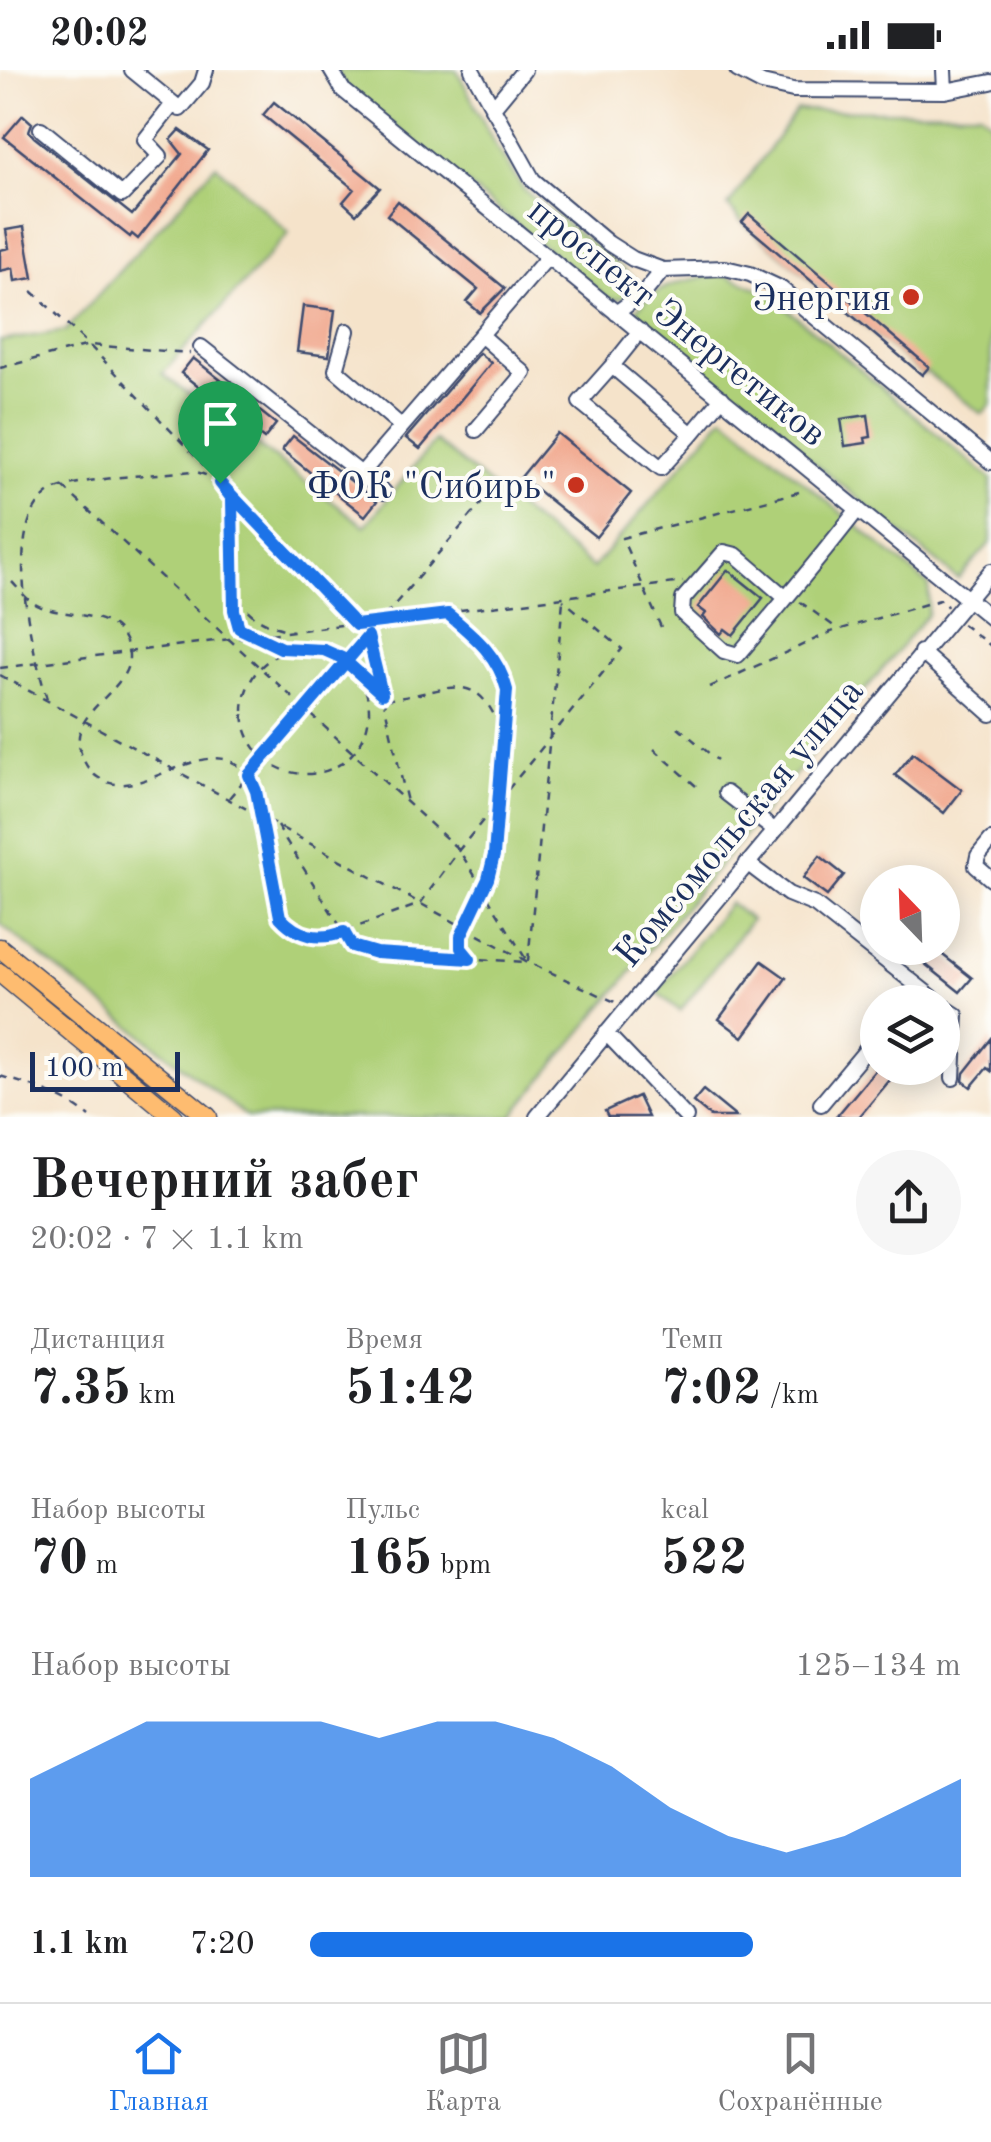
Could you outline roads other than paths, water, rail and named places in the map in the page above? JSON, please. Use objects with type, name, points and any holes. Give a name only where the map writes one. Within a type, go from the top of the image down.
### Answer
[{"type":"main road","points":[[0,948],[208,1117]]},
{"type":"main road","points":[[0,973],[174,1117]]},
{"type":"street","points":[[132,70],[180,109],[202,84],[206,70]]},
{"type":"street","points":[[318,70],[344,90]]},
{"type":"street","name":"проспект Энергетиков","points":[[331,70],[344,90],[991,618]]},
{"type":"street","name":"проспект Энергетиков","points":[[472,70],[532,180],[608,243],[633,259],[663,270],[725,268],[780,288],[991,462]]},
{"type":"street","points":[[492,109],[524,70]]},
{"type":"street","points":[[736,70],[793,90],[946,91],[991,82]]},
{"type":"street","points":[[944,70],[946,91]]},
{"type":"street","points":[[40,129],[122,195],[160,156],[144,140],[173,104]]},
{"type":"street","points":[[361,474],[547,258]]},
{"type":"street","points":[[616,313],[644,292],[663,270]]},
{"type":"street","points":[[348,331],[336,370],[402,426]]},
{"type":"street","points":[[640,332],[580,402],[661,468],[722,398]]},
{"type":"street","points":[[476,430],[524,373],[481,335]]},
{"type":"street","points":[[196,350],[384,492]]},
{"type":"street","points":[[612,366],[692,434]]},
{"type":"street","points":[[790,598],[736,555],[724,552],[684,598],[682,613],[724,650],[738,655],[790,598],[858,509]]},
{"type":"street","name":"Комсомольская улица","points":[[537,1117],[991,571]]},
{"type":"street","points":[[921,652],[991,714]]},
{"type":"street","points":[[726,793],[774,830]]},
{"type":"street","points":[[991,840],[978,856],[976,866],[991,878]]},
{"type":"street","points":[[747,863],[788,894],[815,906],[914,985]]},
{"type":"street","points":[[606,1033],[686,1117]]},
{"type":"street","points":[[821,1104],[860,1057]]},
{"type":"place","name":"Энергия","points":[[911,297]]},
{"type":"place","name":"ФОК \"Сибирь\"","points":[[576,485]]}]
